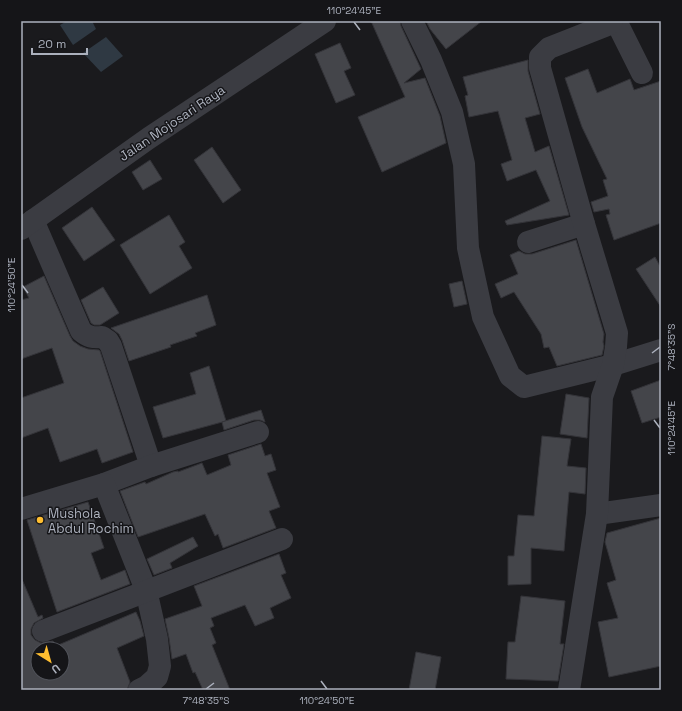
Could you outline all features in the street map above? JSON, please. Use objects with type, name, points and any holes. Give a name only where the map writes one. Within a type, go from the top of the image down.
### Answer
[{"type":"street","name":"Jalan Mojosari Raya","points":[[27,225],[149,138],[325,21]]},
{"type":"street","points":[[412,21],[431,60],[452,112],[464,164],[468,248],[483,317],[510,376],[524,387],[612,365],[661,350]]},
{"type":"street","points":[[570,690],[597,514],[602,397],[612,365],[617,333],[584,224],[540,68],[540,57],[549,48],[610,24],[612,21]]},
{"type":"street","points":[[616,21],[642,73]]},
{"type":"street","points":[[528,242],[584,224]]},
{"type":"street","points":[[27,225],[81,331],[88,337],[102,337],[108,341],[111,346],[151,466]]},
{"type":"street","points":[[21,509],[104,484],[151,466],[258,432]]},
{"type":"street","points":[[104,484],[146,590],[157,639],[160,666],[157,677],[147,686],[139,690]]},
{"type":"street","points":[[597,514],[661,504]]},
{"type":"street","points":[[43,631],[146,590],[282,539]]},
{"type":"shaded area","points":[[67,21],[92,21],[96,29],[73,45],[60,25]]},
{"type":"shaded area","points":[[106,37],[123,56],[101,72],[83,53]]},
{"type":"building","points":[[371,21],[400,21],[421,69],[404,83],[425,78],[440,116],[446,143],[382,172],[358,117],[405,97]]},
{"type":"building","points":[[426,21],[482,21],[446,49],[430,29]]},
{"type":"building","points":[[340,43],[351,68],[344,71],[355,95],[336,103],[315,54]]},
{"type":"building","points":[[528,60],[528,71],[540,114],[525,118],[535,152],[549,146],[569,215],[507,225],[505,221],[550,201],[536,170],[507,181],[501,164],[512,160],[498,111],[469,117],[465,96],[468,95],[463,77]]},
{"type":"building","points":[[588,69],[597,93],[630,79],[634,90],[661,81],[661,223],[614,240],[606,215],[610,214],[609,209],[594,212],[591,202],[608,196],[603,180],[607,179],[582,127],[565,78]]},
{"type":"building","points":[[212,147],[241,190],[223,203],[194,160]]},
{"type":"building","points":[[150,160],[162,179],[143,190],[132,172]]},
{"type":"building","points":[[92,207],[115,240],[84,261],[62,228]]},
{"type":"building","points":[[169,215],[185,242],[179,246],[192,268],[150,294],[120,245]]},
{"type":"building","points":[[576,240],[604,334],[604,346],[602,355],[557,366],[549,347],[544,348],[541,334],[514,292],[501,298],[495,284],[518,274],[510,255],[519,251],[525,254],[532,254]]},
{"type":"building","points":[[655,257],[661,268],[661,307],[636,269]]},
{"type":"building","points":[[44,276],[73,341],[88,349],[100,351],[133,452],[102,463],[97,449],[60,462],[48,428],[21,438],[21,398],[64,383],[52,348],[21,359],[21,300],[29,298],[23,287]]},
{"type":"building","points":[[462,281],[467,304],[454,307],[449,284]]},
{"type":"building","points":[[103,287],[119,313],[100,325],[94,325],[91,323],[81,300]]},
{"type":"building","points":[[207,295],[216,325],[195,333],[197,336],[170,345],[171,347],[129,361],[119,334],[111,328]]},
{"type":"building","points":[[209,366],[226,421],[163,438],[153,407],[196,394],[190,373]]},
{"type":"building","points":[[661,380],[661,417],[642,423],[631,391]]},
{"type":"building","points":[[566,394],[589,398],[587,438],[560,434]]},
{"type":"building","points":[[261,410],[265,422],[254,420],[224,430],[222,422]]},
{"type":"building","points":[[542,436],[571,439],[567,466],[586,468],[585,494],[569,492],[564,551],[531,548],[531,584],[508,585],[508,556],[514,556],[518,515],[534,516]]},
{"type":"building","points":[[261,444],[265,456],[271,454],[276,470],[267,473],[280,507],[269,511],[276,528],[223,548],[218,534],[215,536],[205,514],[138,537],[120,491],[145,482],[146,484],[173,472],[178,472],[202,463],[207,475],[231,465],[228,455]]},
{"type":"building","points":[[88,502],[104,548],[91,553],[101,580],[125,570],[130,584],[57,612],[27,520]]},
{"type":"building","points":[[661,518],[661,666],[609,677],[598,622],[618,618],[607,583],[616,580],[605,542],[607,533]]},
{"type":"building","points":[[193,537],[198,546],[170,563],[172,568],[154,575],[147,559]]},
{"type":"building","points":[[279,554],[286,573],[281,575],[291,598],[270,608],[274,618],[255,626],[245,605],[211,618],[214,626],[210,628],[216,643],[212,645],[230,690],[203,690],[195,672],[193,673],[186,654],[172,659],[165,619],[202,606],[194,586]]},
{"type":"building","points":[[21,577],[38,617],[42,615],[43,618],[34,623],[31,629],[31,635],[37,641],[30,641],[30,681],[70,681],[70,641],[68,641],[136,612],[144,636],[117,648],[130,682],[127,690],[21,690]]},
{"type":"building","points":[[521,596],[565,601],[560,644],[564,644],[558,681],[506,679],[508,642],[515,642]]},
{"type":"building","points":[[416,652],[441,657],[435,690],[409,690]]},
{"type":"place","name":"Mushola Abdul Rochim","points":[[40,520]]}]
